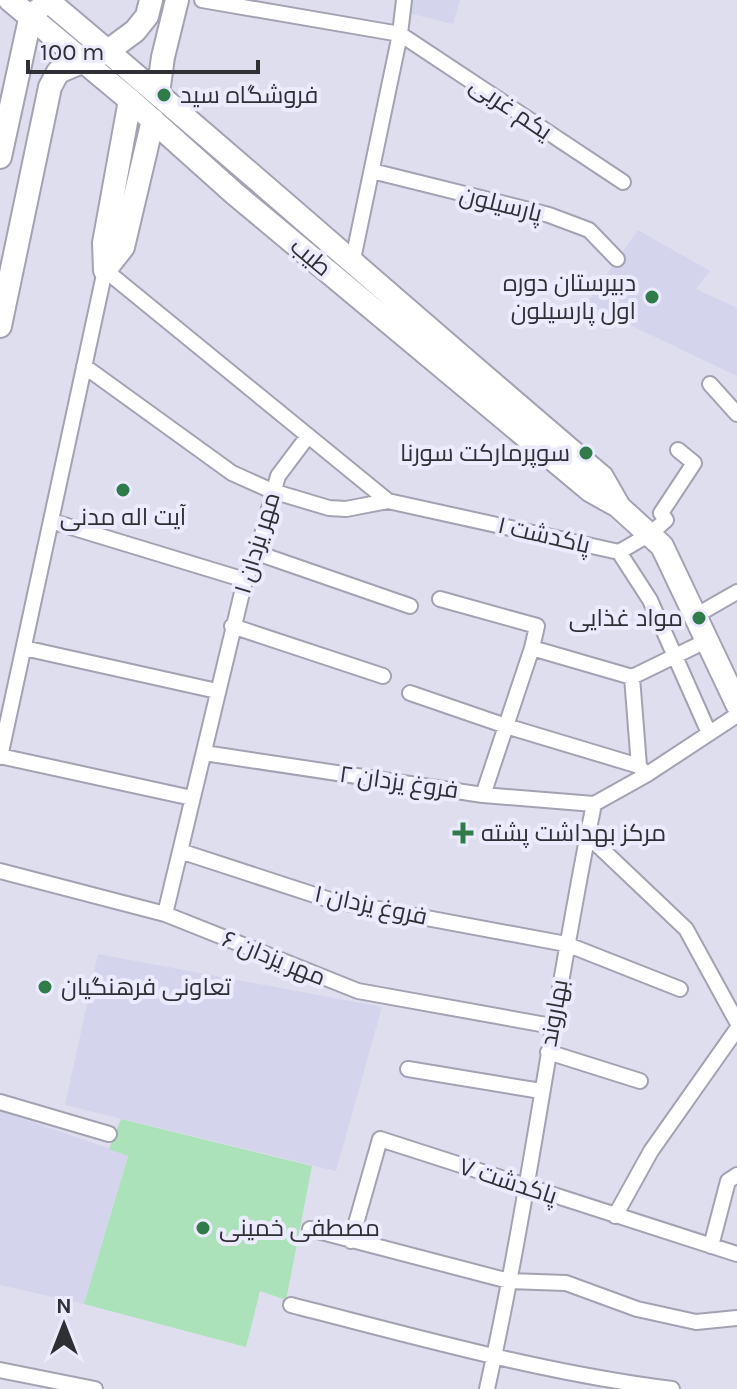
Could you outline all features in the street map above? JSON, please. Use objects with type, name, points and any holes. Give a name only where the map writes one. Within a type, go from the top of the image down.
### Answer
[{"type":"main road","name":"طیب","points":[[10,0],[153,120],[346,273]]},
{"type":"main road","name":"طیب","points":[[47,0],[158,93],[346,273],[591,491],[618,506],[662,546],[737,704]]},
{"type":"main road","points":[[0,157],[9,98],[30,19],[47,0]]},
{"type":"main road","points":[[0,326],[49,93],[58,72],[108,51],[135,31],[147,16],[151,0]]},
{"type":"main road","points":[[158,93],[177,0]]},
{"type":"main road","points":[[9,98],[28,80],[40,82],[49,93]]},
{"type":"main road","points":[[105,270],[104,243],[130,100]]},
{"type":"main road","points":[[105,270],[123,247],[153,120]]},
{"type":"main road","points":[[124,135],[134,131],[144,135],[148,143]]},
{"type":"street","points":[[202,0],[400,34]]},
{"type":"street","points":[[346,273],[372,171],[404,0]]},
{"type":"street","name":"یکم غربی","points":[[400,34],[623,182]]},
{"type":"street","name":"پارسیلون","points":[[372,171],[549,215],[589,230],[617,259]]},
{"type":"street","points":[[192,798],[0,756],[105,270],[388,501]]},
{"type":"street","name":"پاکدشت ۱","points":[[84,366],[232,473],[272,491],[329,508],[346,509],[388,501],[619,552],[650,600],[709,733]]},
{"type":"street","points":[[710,384],[737,414]]},
{"type":"street","name":"مهر یزدان ۱","points":[[165,914],[245,580],[257,553],[278,476],[308,436]]},
{"type":"street","points":[[619,552],[650,534],[666,520],[661,513],[694,463],[678,450]]},
{"type":"street","points":[[51,521],[245,580]]},
{"type":"street","points":[[257,553],[410,606]]},
{"type":"street","points":[[695,616],[737,592]]},
{"type":"street","points":[[440,599],[537,626],[483,795]]},
{"type":"street","points":[[232,626],[383,676]]},
{"type":"street","points":[[532,648],[632,677],[708,640]]},
{"type":"street","points":[[24,648],[217,691]]},
{"type":"street","points":[[632,677],[642,770]]},
{"type":"street","points":[[410,693],[642,770]]},
{"type":"street","points":[[594,804],[642,770],[737,715]]},
{"type":"street","name":"فروغ یزدان ۲","points":[[204,753],[483,795],[594,804]]},
{"type":"street","name":"بهاروند","points":[[487,1389],[594,804]]},
{"type":"street","points":[[588,836],[686,929],[737,1022]]},
{"type":"street","name":"فروغ یزدان ۱","points":[[180,851],[330,900],[566,944],[680,989]]},
{"type":"street","name":"مهر یزدان ۶","points":[[0,871],[165,914],[358,991],[552,1026]]},
{"type":"street","points":[[615,1216],[651,1151],[737,1029]]},
{"type":"street","points":[[548,1052],[640,1081]]},
{"type":"street","points":[[408,1069],[541,1091]]},
{"type":"street","points":[[0,1102],[109,1134]]},
{"type":"street","name":"پاکدشت ۷","points":[[351,1241],[380,1139],[737,1254]]},
{"type":"street","points":[[711,1246],[728,1181],[737,1175]]},
{"type":"street","points":[[310,1229],[509,1281],[566,1283],[637,1309],[696,1322],[737,1318]]},
{"type":"street","points":[[291,1305],[494,1357],[672,1389]]},
{"type":"street","points":[[0,1370],[95,1389]]},
{"type":"shaded area","points":[[412,0],[460,0],[453,24],[408,13]]},
{"type":"shaded area","name":"دبیرستان دوره اول پارسیلون","points":[[638,230],[710,271],[696,289],[737,308],[737,376],[586,304]]},
{"type":"shaded area","name":"مصطفی خمینی","points":[[98,954],[382,1007],[336,1171],[65,1105]]},
{"type":"shaded area","points":[[0,1111],[128,1155],[84,1304],[0,1285]]},
{"type":"green space","name":"مصطفی خمینی","points":[[121,1119],[312,1166],[286,1300],[260,1291],[246,1347],[84,1304],[128,1156],[109,1149]]},
{"type":"place","name":"فروشگاه سید","points":[[164,95]]},
{"type":"place","name":"دبیرستان دوره اول پارسیلون","points":[[652,297]]},
{"type":"place","name":"سوپرمارکت سورنا","points":[[586,453]]},
{"type":"place","name":"آیت اله مدنی","points":[[123,490]]},
{"type":"place","name":"مواد غذایی","points":[[699,618]]},
{"type":"place","name":"مرکز بهداشت پشته","points":[[463,833]]},
{"type":"place","name":"تعاونی فرهنگیان","points":[[45,987]]},
{"type":"place","name":"مصطفی خمینی","points":[[203,1228]]}]
